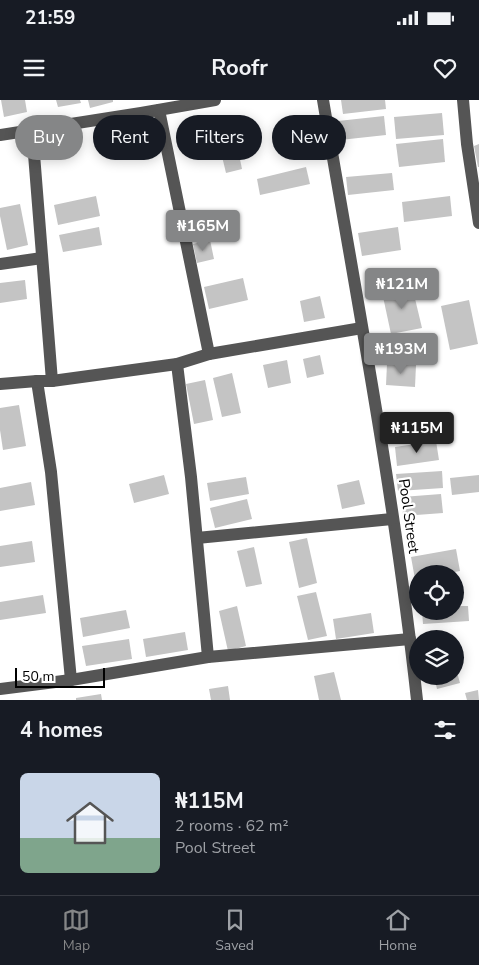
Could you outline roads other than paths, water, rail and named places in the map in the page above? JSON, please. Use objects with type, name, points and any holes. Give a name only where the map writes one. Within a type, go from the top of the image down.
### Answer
[{"type":"street","points":[[83,121],[215,100]]},
{"type":"street","name":"Pool Street","points":[[323,100],[385,456],[392,519],[409,632]]},
{"type":"street","points":[[463,100],[476,182],[479,223]]},
{"type":"street","points":[[159,110],[209,354]]},
{"type":"street","points":[[0,134],[15,132]]},
{"type":"street","points":[[34,160],[52,381]]},
{"type":"street","points":[[0,264],[42,258]]},
{"type":"street","points":[[0,384],[52,381],[176,364],[209,354],[362,328]]},
{"type":"street","points":[[176,364],[197,538],[208,657]]},
{"type":"street","points":[[37,381],[51,472],[71,680]]},
{"type":"street","points":[[197,538],[392,519]]},
{"type":"street","points":[[0,689],[71,680],[208,657],[409,639]]},
{"type":"street","name":"Pool Street","points":[[415,685],[417,700]]}]
